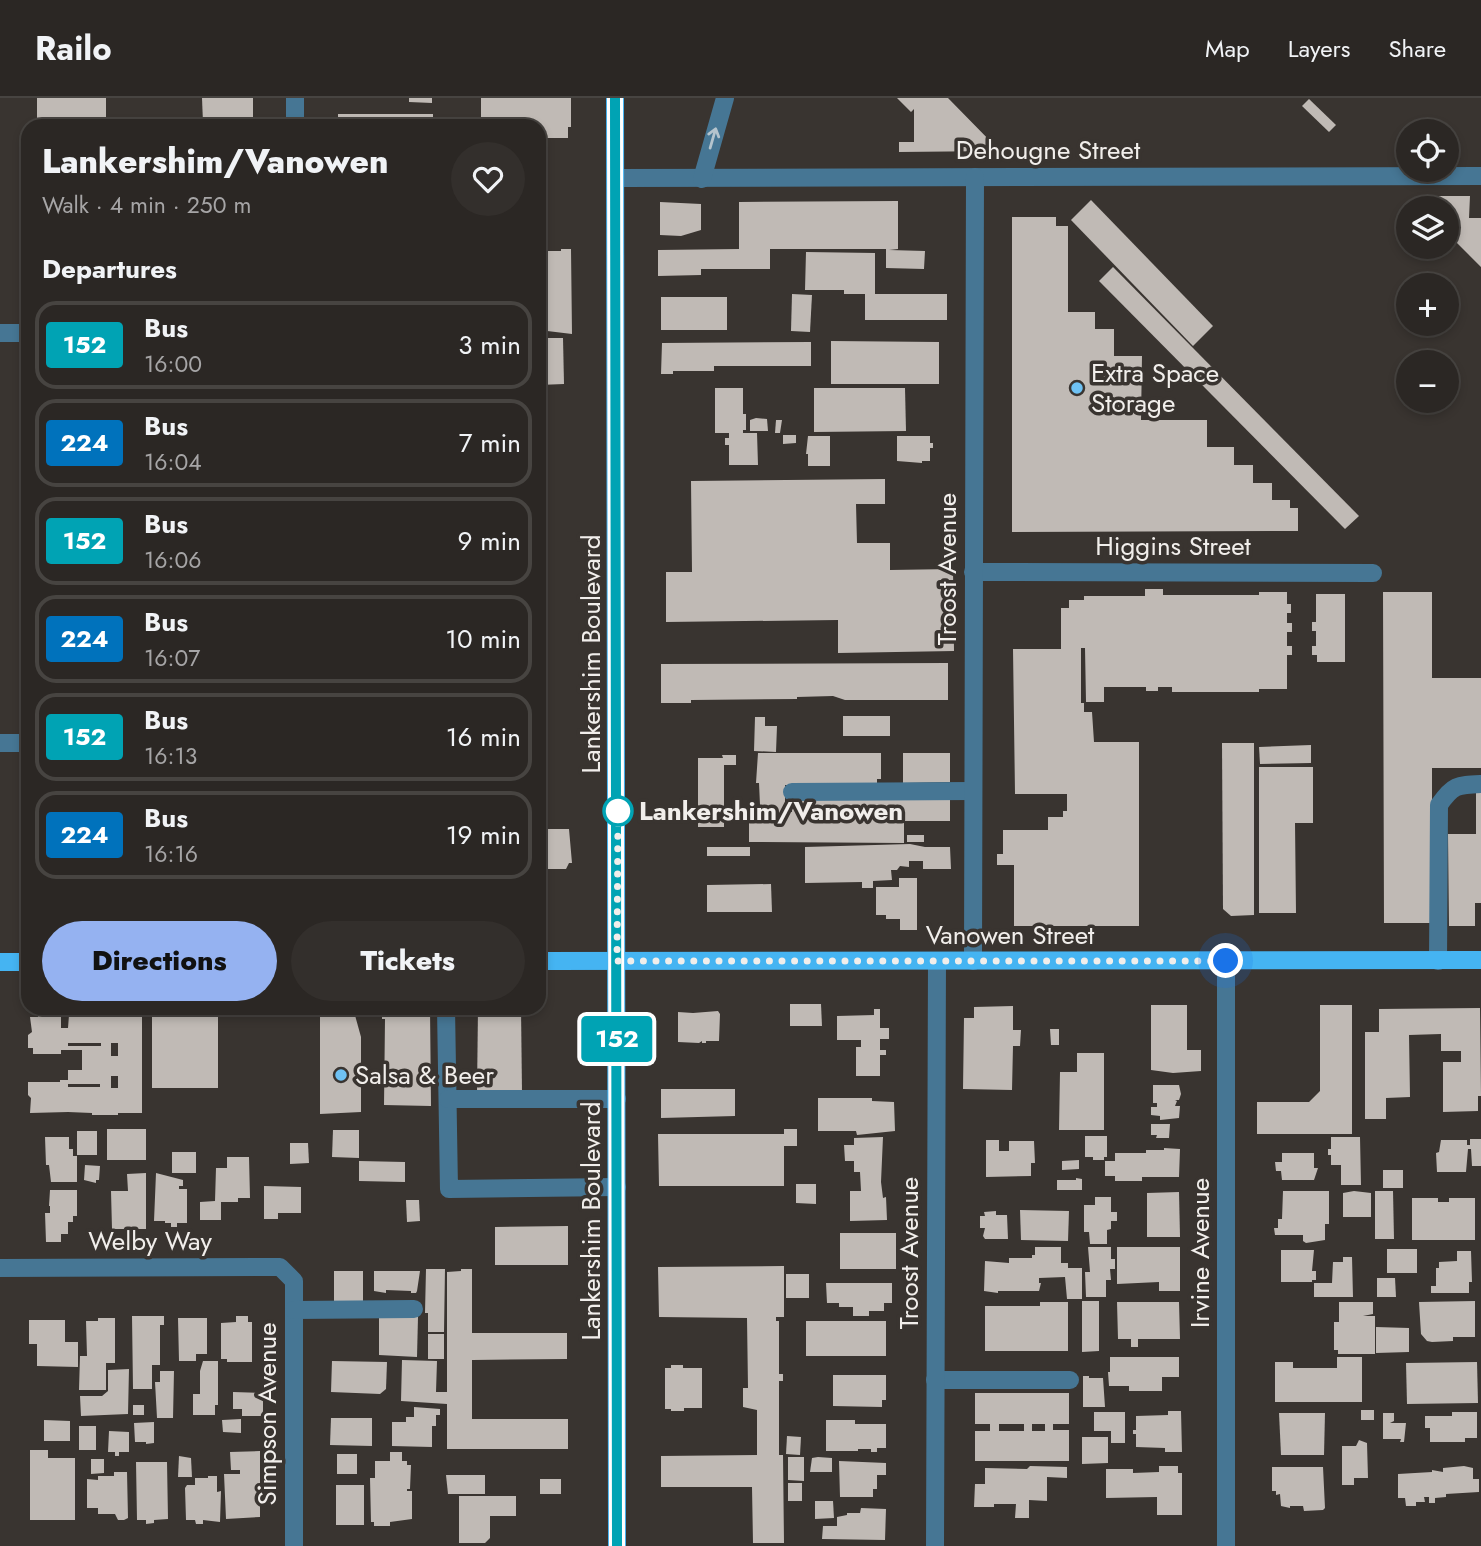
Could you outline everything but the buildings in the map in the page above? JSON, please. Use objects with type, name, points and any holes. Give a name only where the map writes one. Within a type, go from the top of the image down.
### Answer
[{"type":"main road","name":"Lankershim Boulevard","points":[[615,98],[617,1546]]},
{"type":"main road","name":"Vanowen Street","points":[[546,961],[1481,960]]},
{"type":"main road","points":[[0,962],[21,962]]},
{"type":"street","points":[[295,98],[295,119]]},
{"type":"street","points":[[702,179],[725,98]]},
{"type":"street","name":"Dehougne Street","points":[[616,178],[1481,176]]},
{"type":"street","name":"Troost Avenue","points":[[973,961],[975,177]]},
{"type":"street","points":[[0,333],[21,333]]},
{"type":"street","name":"Higgins Street","points":[[973,572],[1373,572]]},
{"type":"street","points":[[0,743],[21,743]]},
{"type":"street","points":[[1438,961],[1439,805],[1451,789],[1461,785],[1481,784]]},
{"type":"street","points":[[792,792],[973,791]]},
{"type":"street","name":"Troost Avenue","points":[[935,1546],[937,961]]},
{"type":"street","name":"Irvine Avenue","points":[[1226,961],[1226,1546]]},
{"type":"street","points":[[446,1015],[449,1189],[617,1187]]},
{"type":"street","points":[[447,1099],[617,1099]]},
{"type":"street","name":"Welby Way","points":[[0,1268],[280,1267],[294,1281]]},
{"type":"street","name":"Simpson Avenue","points":[[293,1546],[294,1281]]},
{"type":"street","points":[[294,1310],[414,1309]]},
{"type":"street","points":[[935,1380],[1070,1380]]},
{"type":"bus line","name":"152","points":[[615,98],[617,1546]]},
{"type":"place","name":"Extra Space Storage","points":[[1077,388]]},
{"type":"place","name":"Lankershim/Vanowen","points":[[618,811]]},
{"type":"place","name":"Salsa & Beer","points":[[341,1075]]},
{"type":"route","points":[[618,811],[617,961],[1226,961]]}]
